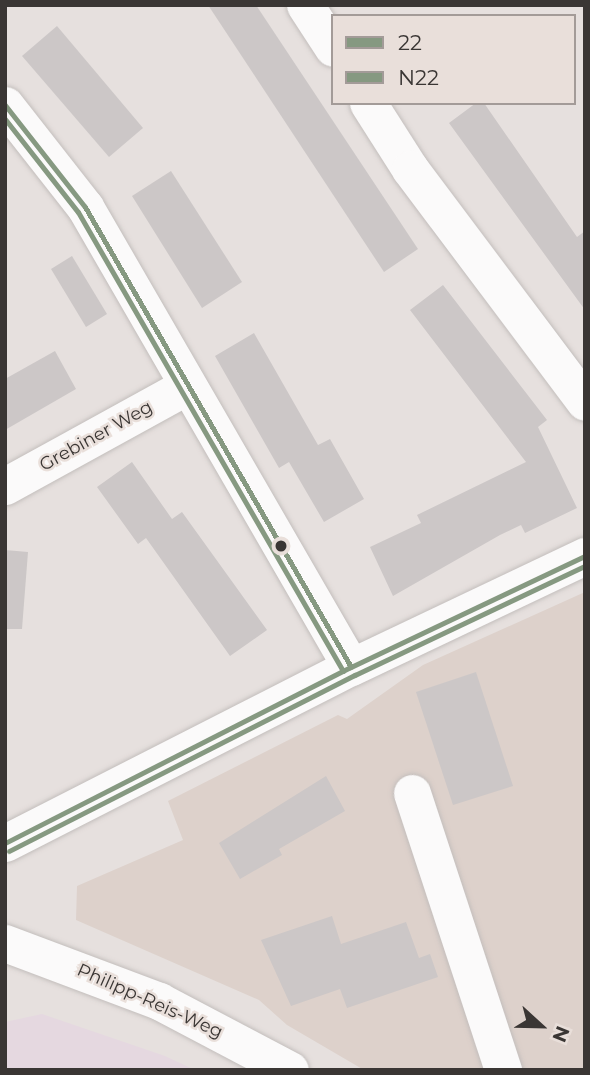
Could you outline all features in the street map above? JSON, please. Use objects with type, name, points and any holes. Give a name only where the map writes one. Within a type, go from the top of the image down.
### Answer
[{"type":"street","points":[[305,5],[331,45]]},
{"type":"street","points":[[5,105],[85,207],[351,667]]},
{"type":"street","points":[[369,105],[410,169],[585,402]]},
{"type":"street","name":"Grebiner Weg","points":[[5,486],[187,386]]},
{"type":"street","points":[[5,842],[351,667],[585,556]]},
{"type":"street","points":[[412,793],[503,1070]]},
{"type":"street","name":"Philipp-Reis-Weg","points":[[5,943],[159,1001],[290,1070]]},
{"type":"shaded area","points":[[585,592],[585,1070],[364,1070],[287,1025],[259,1000],[76,920],[77,886],[183,840],[168,801],[338,715],[347,719],[423,665]]},
{"type":"shaded area","points":[[42,1014],[165,1056],[195,1070],[5,1070],[5,1022]]},
{"type":"building","points":[[208,5],[256,5],[418,249],[384,272]]},
{"type":"building","points":[[57,26],[143,128],[109,157],[22,56]]},
{"type":"building","points":[[473,105],[485,105],[577,237],[585,231],[585,310],[449,123]]},
{"type":"building","points":[[171,171],[242,282],[202,308],[132,196]]},
{"type":"building","points":[[72,256],[107,314],[86,327],[51,269]]},
{"type":"building","points":[[443,285],[547,420],[538,427],[577,508],[525,533],[521,525],[500,535],[393,596],[370,547],[421,523],[417,515],[526,462],[410,310]]},
{"type":"building","points":[[254,333],[318,445],[330,439],[364,499],[324,522],[289,462],[279,468],[215,356]]},
{"type":"building","points":[[55,351],[76,389],[5,430],[5,379]]},
{"type":"building","points":[[132,462],[172,519],[182,512],[267,630],[230,656],[146,538],[138,544],[97,487]]},
{"type":"building","points":[[5,550],[28,552],[22,629],[5,629]]},
{"type":"building","points":[[476,672],[513,786],[453,805],[416,692]]},
{"type":"building","points":[[326,776],[345,811],[279,849],[282,855],[240,879],[219,843]]},
{"type":"building","points":[[332,916],[341,944],[406,922],[419,958],[430,954],[438,977],[347,1008],[340,989],[291,1006],[261,940]]},
{"type":"transit line","name":"22","points":[[5,105],[85,207],[351,667]]},
{"type":"transit line","name":"N22","points":[[5,119],[78,212],[343,671]]},
{"type":"transit line","name":"22","points":[[5,843],[351,667],[585,556]]},
{"type":"transit line","name":"N22","points":[[9,851],[355,675],[585,566]]}]
